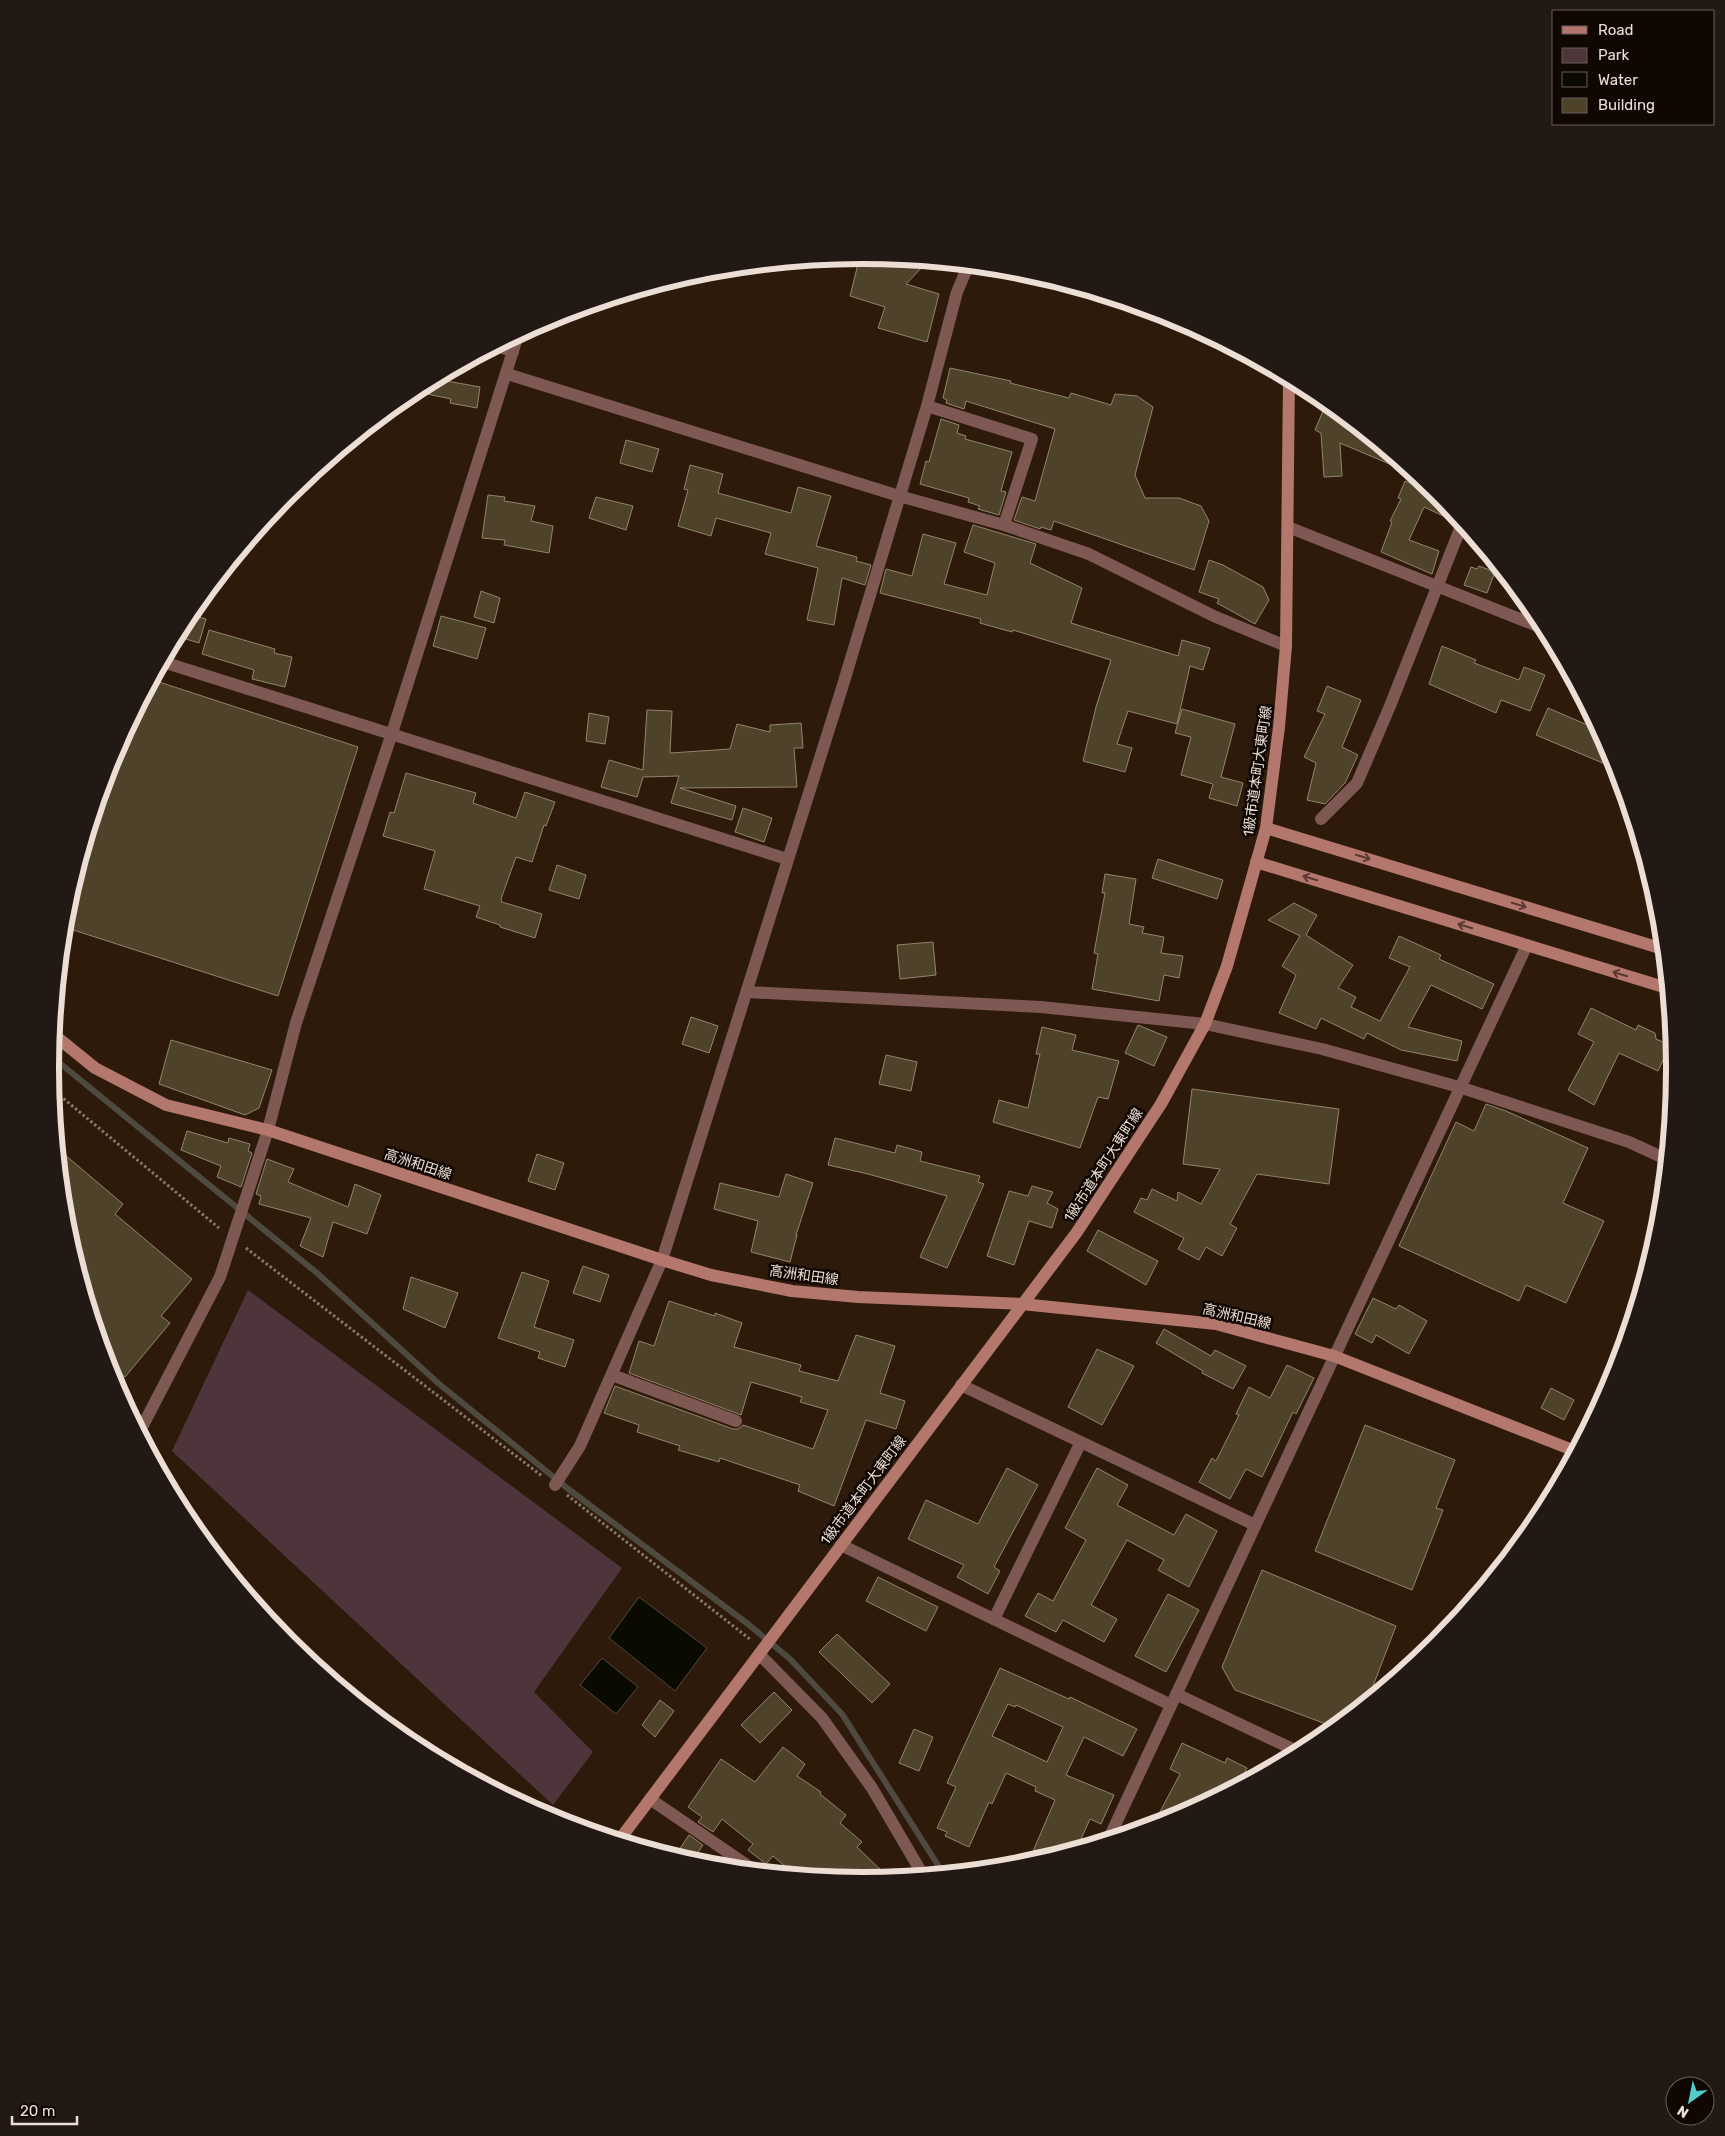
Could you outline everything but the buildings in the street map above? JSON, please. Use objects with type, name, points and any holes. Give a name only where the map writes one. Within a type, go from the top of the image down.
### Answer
[{"type":"street","points":[[555,1485],[580,1446],[662,1260],[842,688],[927,406],[957,292],[966,271]]},
{"type":"street","points":[[141,1421],[220,1277],[268,1130],[296,1023],[392,733],[516,343]]},
{"type":"street","points":[[504,348],[513,352]]},
{"type":"street","points":[[507,374],[899,496],[1004,525],[1089,554],[1216,617],[1286,646]]},
{"type":"street","name":"1級市道本町大東町線","points":[[623,1835],[1078,1232],[1160,1104],[1205,1024],[1227,966],[1266,828],[1280,728],[1286,646],[1289,388]]},
{"type":"street","points":[[927,406],[1032,439],[1004,525]]},
{"type":"street","points":[[1288,527],[1533,624]]},
{"type":"street","points":[[1321,819],[1357,783],[1390,706],[1460,530]]},
{"type":"street","points":[[168,663],[787,859]]},
{"type":"street","points":[[1266,828],[1657,947]]},
{"type":"street","points":[[1256,862],[1662,986]]},
{"type":"street","points":[[1112,1832],[1527,945]]},
{"type":"street","points":[[747,992],[1041,1007],[1205,1024],[1322,1049],[1459,1087],[1629,1142],[1661,1157]]},
{"type":"street","name":"高洲和田線","points":[[60,1039],[95,1068],[166,1105],[268,1130],[711,1275],[792,1291],[858,1297],[1022,1304],[1216,1324],[1334,1356],[1570,1449]]},
{"type":"street","points":[[612,1375],[736,1421]]},
{"type":"street","points":[[961,1385],[1255,1525]]},
{"type":"street","points":[[994,1619],[1081,1442]]},
{"type":"street","points":[[841,1545],[994,1619],[1174,1700],[1290,1748]]},
{"type":"street","points":[[759,1654],[822,1718],[872,1788],[920,1869]]},
{"type":"street","points":[[650,1799],[743,1862]]},
{"type":"path","points":[[60,1095],[232,1238],[555,1485],[751,1640]]},
{"type":"green space","points":[[248,1290],[622,1568],[534,1692],[593,1752],[553,1805],[172,1451]]},
{"type":"water","points":[[639,1597],[707,1648],[675,1691],[609,1638]]},
{"type":"water","points":[[602,1658],[638,1687],[616,1714],[580,1685]]},
{"type":"waterway","points":[[59,1063],[317,1273],[438,1383],[567,1488],[748,1624],[790,1659],[842,1714],[940,1868]]}]
